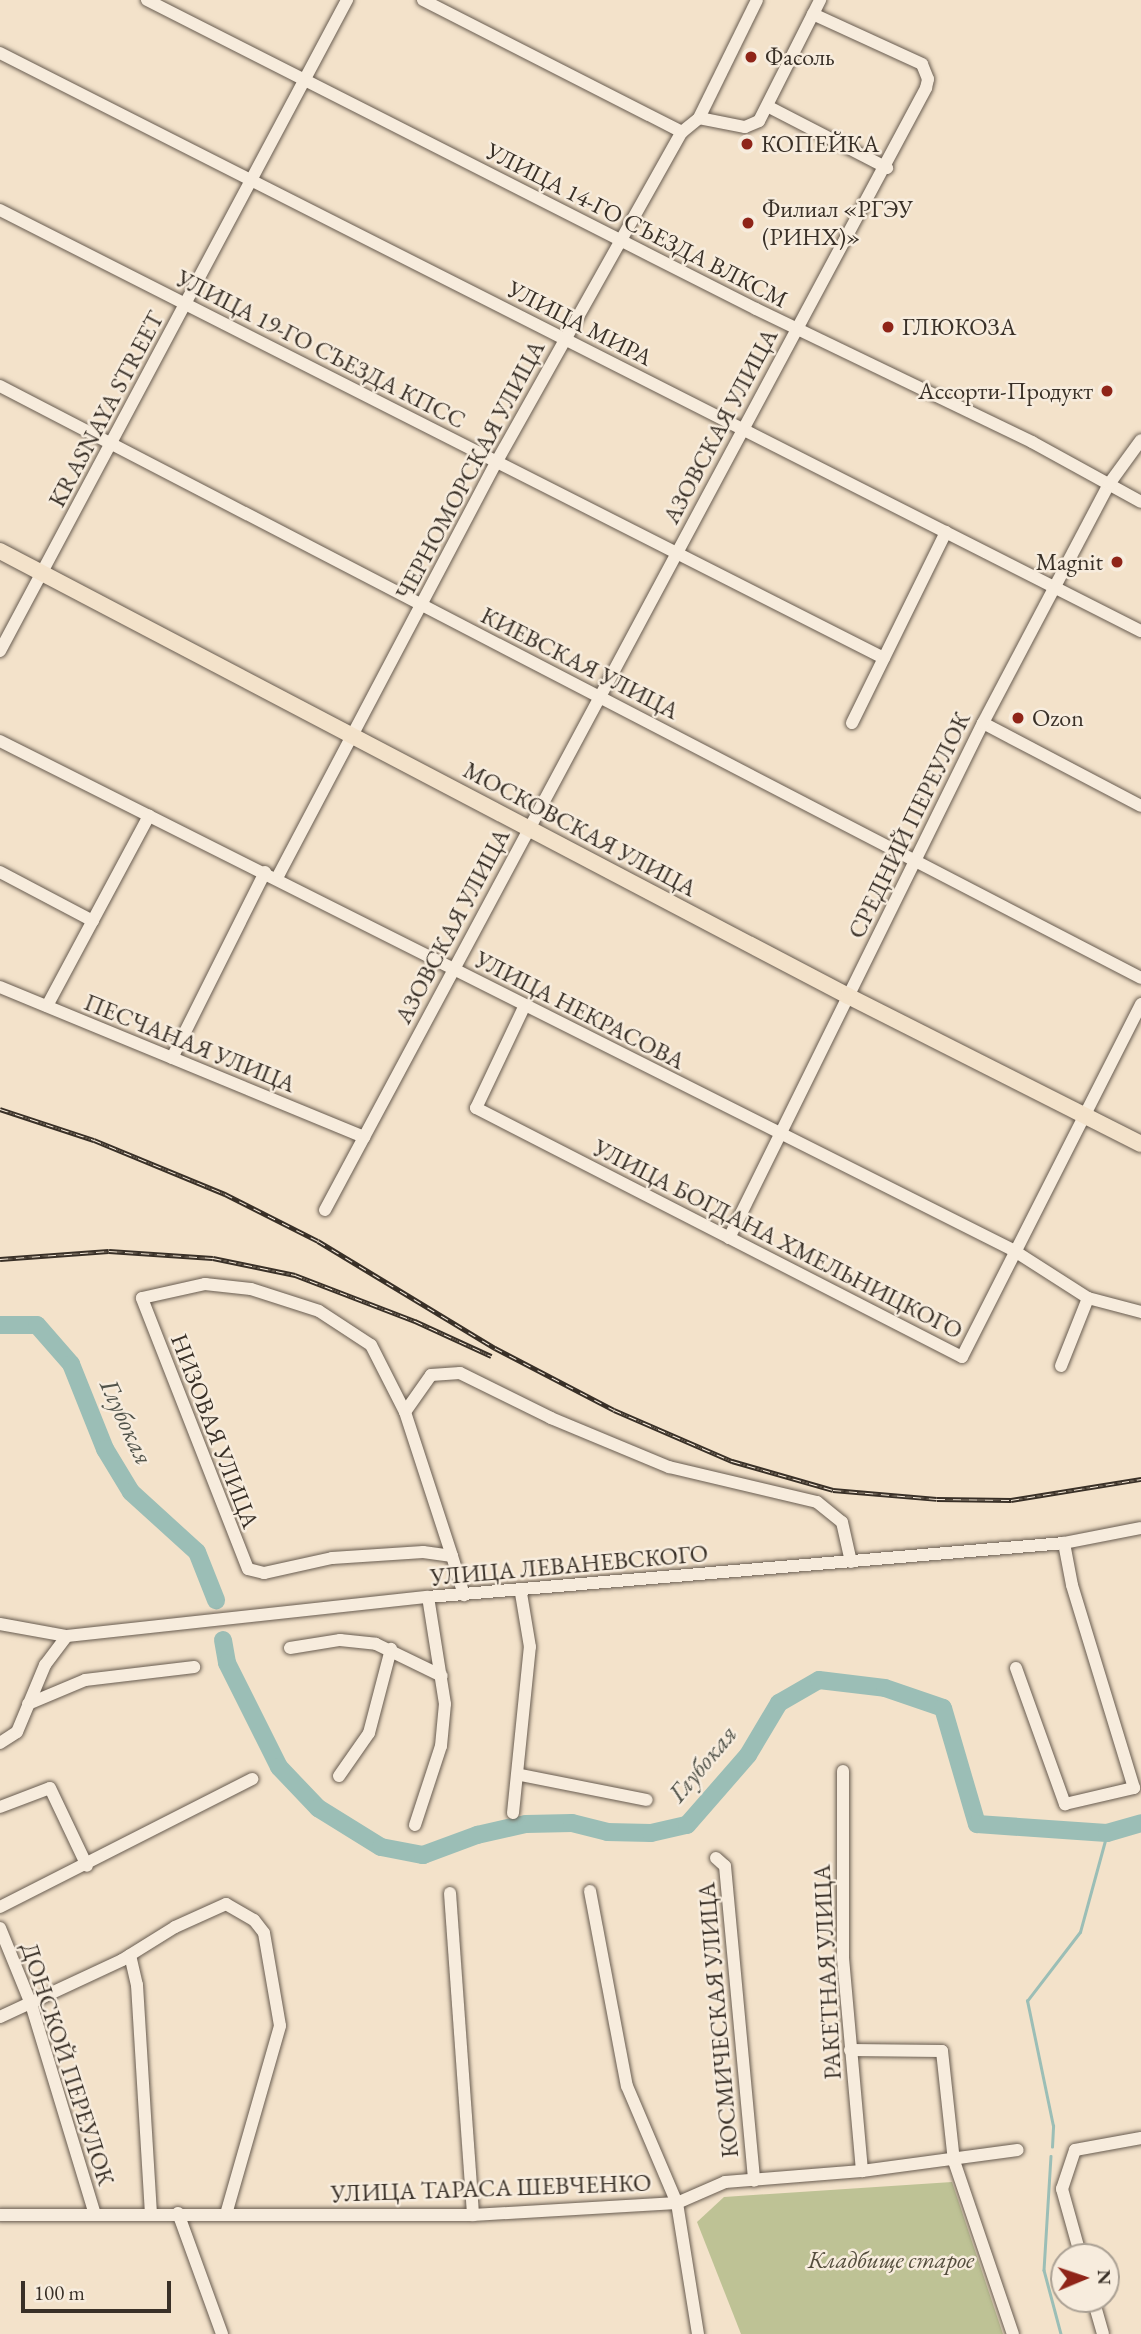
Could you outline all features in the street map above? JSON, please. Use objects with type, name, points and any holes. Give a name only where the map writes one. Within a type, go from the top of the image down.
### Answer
[{"type":"main road","name":"МОСКОВСКАЯ УЛИЦА","points":[[0,551],[848,996],[1141,1144]]},
{"type":"street","name":"УЛИЦА 14-ГО СЪЕЗДА ВЛКСМ","points":[[148,0],[796,328],[1032,442],[1141,502]]},
{"type":"street","name":"KRASNAYA STREET","points":[[0,651],[347,0]]},
{"type":"street","points":[[423,0],[682,132]]},
{"type":"street","points":[[757,0],[699,118],[745,127],[759,121],[769,107],[820,0]]},
{"type":"street","name":"АЗОВСКАЯ УЛИЦА","points":[[325,1210],[796,328],[887,168],[926,88],[927,71],[922,64],[813,14]]},
{"type":"street","name":"УЛИЦА МИРА","points":[[0,53],[1141,631]]},
{"type":"street","points":[[769,107],[887,168]]},
{"type":"street","name":"ЧЕРНОМОРСКАЯ УЛИЦА","points":[[172,1058],[271,875],[351,736],[497,461],[620,239],[682,132],[699,118]]},
{"type":"street","name":"УЛИЦА 19-ГО СЪЕЗДА КПСС","points":[[0,210],[884,658]]},
{"type":"street","name":"КИЕВСКАЯ УЛИЦА","points":[[0,386],[1141,978]]},
{"type":"street","name":"СРЕДНИЙ ПЕРЕУЛОК","points":[[729,1238],[983,723],[1109,484],[1141,440]]},
{"type":"street","points":[[852,723],[946,532]]},
{"type":"street","points":[[983,723],[1141,806]]},
{"type":"street","name":"УЛИЦА НЕКРАСОВА","points":[[0,741],[271,875],[780,1136],[1013,1250],[1088,1298],[1141,1312]]},
{"type":"street","points":[[47,1006],[149,816]]},
{"type":"street","points":[[0,872],[93,920]]},
{"type":"street","name":"ПЕСЧАНАЯ УЛИЦА","points":[[0,987],[364,1137]]},
{"type":"street","name":"УЛИЦА БОГДАНА ХМЕЛЬНИЦКОГО","points":[[525,1005],[476,1108],[962,1357],[1013,1250],[1141,1004]]},
{"type":"street","name":"НИЗОВАЯ УЛИЦА","points":[[256,1573],[242,1562],[142,1298],[205,1284],[251,1289],[318,1311],[371,1345],[405,1412]]},
{"type":"street","points":[[1061,1366],[1088,1298]]},
{"type":"street","points":[[464,1595],[405,1412],[431,1375],[460,1373],[551,1418],[669,1467],[817,1502],[842,1522],[851,1563]]},
{"type":"street","name":"УЛИЦА ЛЕВАНЕВСКОГО","points":[[0,1624],[67,1636],[428,1597],[520,1593],[1064,1543],[1141,1528]]},
{"type":"street","points":[[1016,1668],[1065,1804],[1134,1788],[1072,1586],[1064,1543]]},
{"type":"street","name":"УЛИЦА ЛЕВАНЕВСКОГО","points":[[256,1573],[332,1558],[438,1551],[452,1556]]},
{"type":"street","points":[[513,1813],[520,1775],[530,1647],[520,1593]]},
{"type":"street","points":[[415,1825],[441,1746],[442,1676],[428,1597]]},
{"type":"street","points":[[0,1743],[17,1732],[45,1665],[67,1636]]},
{"type":"street","points":[[290,1648],[340,1640],[391,1649],[442,1676]]},
{"type":"street","points":[[340,1776],[369,1733],[391,1649]]},
{"type":"street","points":[[28,1704],[85,1680],[194,1667]]},
{"type":"street","name":"РАКЕТНАЯ УЛИЦА","points":[[843,1771],[843,1958],[862,2171]]},
{"type":"street","points":[[520,1775],[647,1800]]},
{"type":"street","points":[[0,1907],[87,1866],[252,1779]]},
{"type":"street","points":[[0,1807],[50,1788],[87,1866]]},
{"type":"street","name":"КОСМИЧЕСКАЯ УЛИЦА","points":[[716,1858],[725,1867],[754,2181]]},
{"type":"street","points":[[590,1891],[627,2085],[677,2203],[698,2334]]},
{"type":"street","points":[[450,1893],[473,2215]]},
{"type":"street","points":[[0,2017],[130,1955],[175,1927],[226,1904],[240,1908],[264,1933],[280,2026],[226,2214]]},
{"type":"street","name":"ДОНСКОЙ ПЕРЕУЛОК","points":[[0,1927],[31,2004],[95,2214]]},
{"type":"street","points":[[130,1955],[138,1985],[151,2214]]},
{"type":"street","points":[[850,2050],[943,2051],[954,2161],[1013,2334]]},
{"type":"street","points":[[1077,2243],[1062,2189],[1075,2150],[1141,2138]]},
{"type":"street","name":"УЛИЦА ТАРАСА ШЕВЧЕНКО","points":[[0,2215],[473,2215],[677,2203],[710,2185],[954,2161],[1018,2150]]},
{"type":"street","points":[[178,2213],[222,2334]]},
{"type":"street","points":[[1097,2313],[1103,2334]]},
{"type":"green space","name":"Кладбище старое","points":[[952,2182],[1003,2334],[741,2334],[697,2222],[724,2197]]},
{"type":"waterway","name":"Глубокая","points":[[0,1325],[37,1325],[71,1364],[105,1449],[131,1492],[197,1552],[216,1600]]},
{"type":"waterway","name":"Глубокая","points":[[223,1640],[227,1663],[279,1767],[318,1808],[381,1847],[423,1855],[477,1835],[526,1824],[572,1823],[607,1832],[651,1833],[687,1825],[748,1755],[779,1703],[819,1680],[885,1688],[943,1708],[977,1824],[1107,1833],[1141,1823]]},
{"type":"waterway","points":[[1052,2147],[1053,2126],[1027,2001],[1080,1932],[1107,1833]]},
{"type":"waterway","points":[[1051,2156],[1044,2270],[1061,2334]]},
{"type":"railway","points":[[0,1109],[94,1140],[225,1194],[318,1241],[495,1348],[614,1410],[732,1461],[833,1490],[937,1499],[1011,1500],[1141,1479]]},
{"type":"railway","points":[[0,1259],[109,1251],[213,1258],[295,1275],[415,1321],[491,1356]]},
{"type":"place","name":"Фасоль","points":[[751,57]]},
{"type":"place","name":"КОПЕЙКА","points":[[747,144]]},
{"type":"place","name":"Филиал «РГЭУ (РИНХ)»","points":[[748,223]]},
{"type":"place","name":"ГЛЮКОЗА","points":[[888,327]]},
{"type":"place","name":"Ассорти-Продукт","points":[[1107,391]]},
{"type":"place","name":"Magnit","points":[[1117,562]]},
{"type":"place","name":"Ozon","points":[[1018,718]]}]
